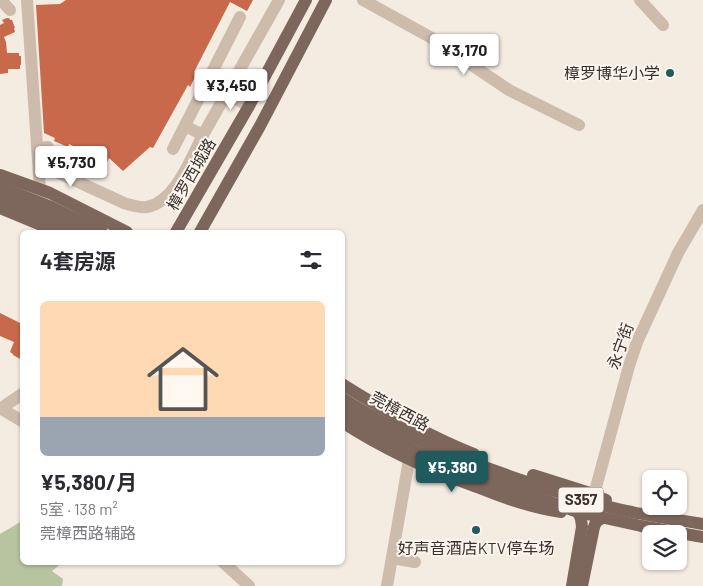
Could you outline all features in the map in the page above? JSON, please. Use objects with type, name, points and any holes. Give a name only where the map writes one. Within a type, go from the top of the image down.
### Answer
[{"type":"main road","name":"樟罗西城路","points":[[177,230],[250,106],[306,0]]},
{"type":"main road","points":[[201,230],[260,126],[326,0]]},
{"type":"main road","points":[[0,175],[40,189],[76,205],[123,230]]},
{"type":"main road","points":[[0,187],[49,206],[98,230]]},
{"type":"main road","points":[[0,198],[42,214],[75,230]]},
{"type":"main road","points":[[0,208],[53,230]]},
{"type":"main road","points":[[345,386],[396,417],[441,440],[497,463],[631,512],[703,524]]},
{"type":"main road","name":"莞樟西路","points":[[345,400],[382,422],[417,439],[481,466],[578,512],[703,537]]},
{"type":"main road","name":"莞樟西路","points":[[345,412],[379,432],[447,465],[533,490],[592,498]]},
{"type":"main road","points":[[345,424],[363,436],[409,460],[446,476],[523,504],[549,510],[578,512],[582,527],[572,586]]},
{"type":"main road","points":[[582,586],[594,527],[596,522],[602,518]]},
{"type":"street","points":[[1,0],[10,10]]},
{"type":"street","points":[[27,0],[50,169],[124,203],[145,207],[154,205],[170,193],[184,172],[279,0]]},
{"type":"street","points":[[363,0],[430,37],[509,90],[579,125]]},
{"type":"street","points":[[640,0],[662,25]]},
{"type":"street","points":[[173,149],[240,17]]},
{"type":"street","points":[[226,94],[250,106]]},
{"type":"street","points":[[185,126],[203,135]]},
{"type":"street","points":[[40,189],[46,144]]},
{"type":"street","name":"永宁街","points":[[592,498],[637,342],[678,253],[703,210]]},
{"type":"street","points":[[20,395],[0,409],[20,420]]},
{"type":"street","points":[[387,586],[409,460]]},
{"type":"street","points":[[392,558],[416,562]]},
{"type":"street","points":[[226,565],[249,586]]},
{"type":"green space","points":[[20,522],[20,565],[60,565],[52,571],[63,579],[62,586],[0,586],[0,534]]},
{"type":"building","points":[[66,0],[253,0],[247,11],[230,2],[194,72],[197,73],[190,87],[188,85],[153,148],[150,147],[123,171],[109,158],[107,162],[69,144],[68,147],[54,141],[55,138],[44,133],[36,5],[60,4]]},
{"type":"building","points":[[7,18],[12,20],[15,32],[4,37],[7,53],[19,53],[21,65],[20,69],[8,69],[8,73],[0,74],[0,25],[4,23],[2,20]]},
{"type":"building","points":[[0,313],[20,323],[20,359],[10,352],[14,342],[0,336]]},
{"type":"place","name":"樟罗博华小学","points":[[670,73]]},
{"type":"place","name":"好声音酒店KTV停车场","points":[[476,530]]}]
